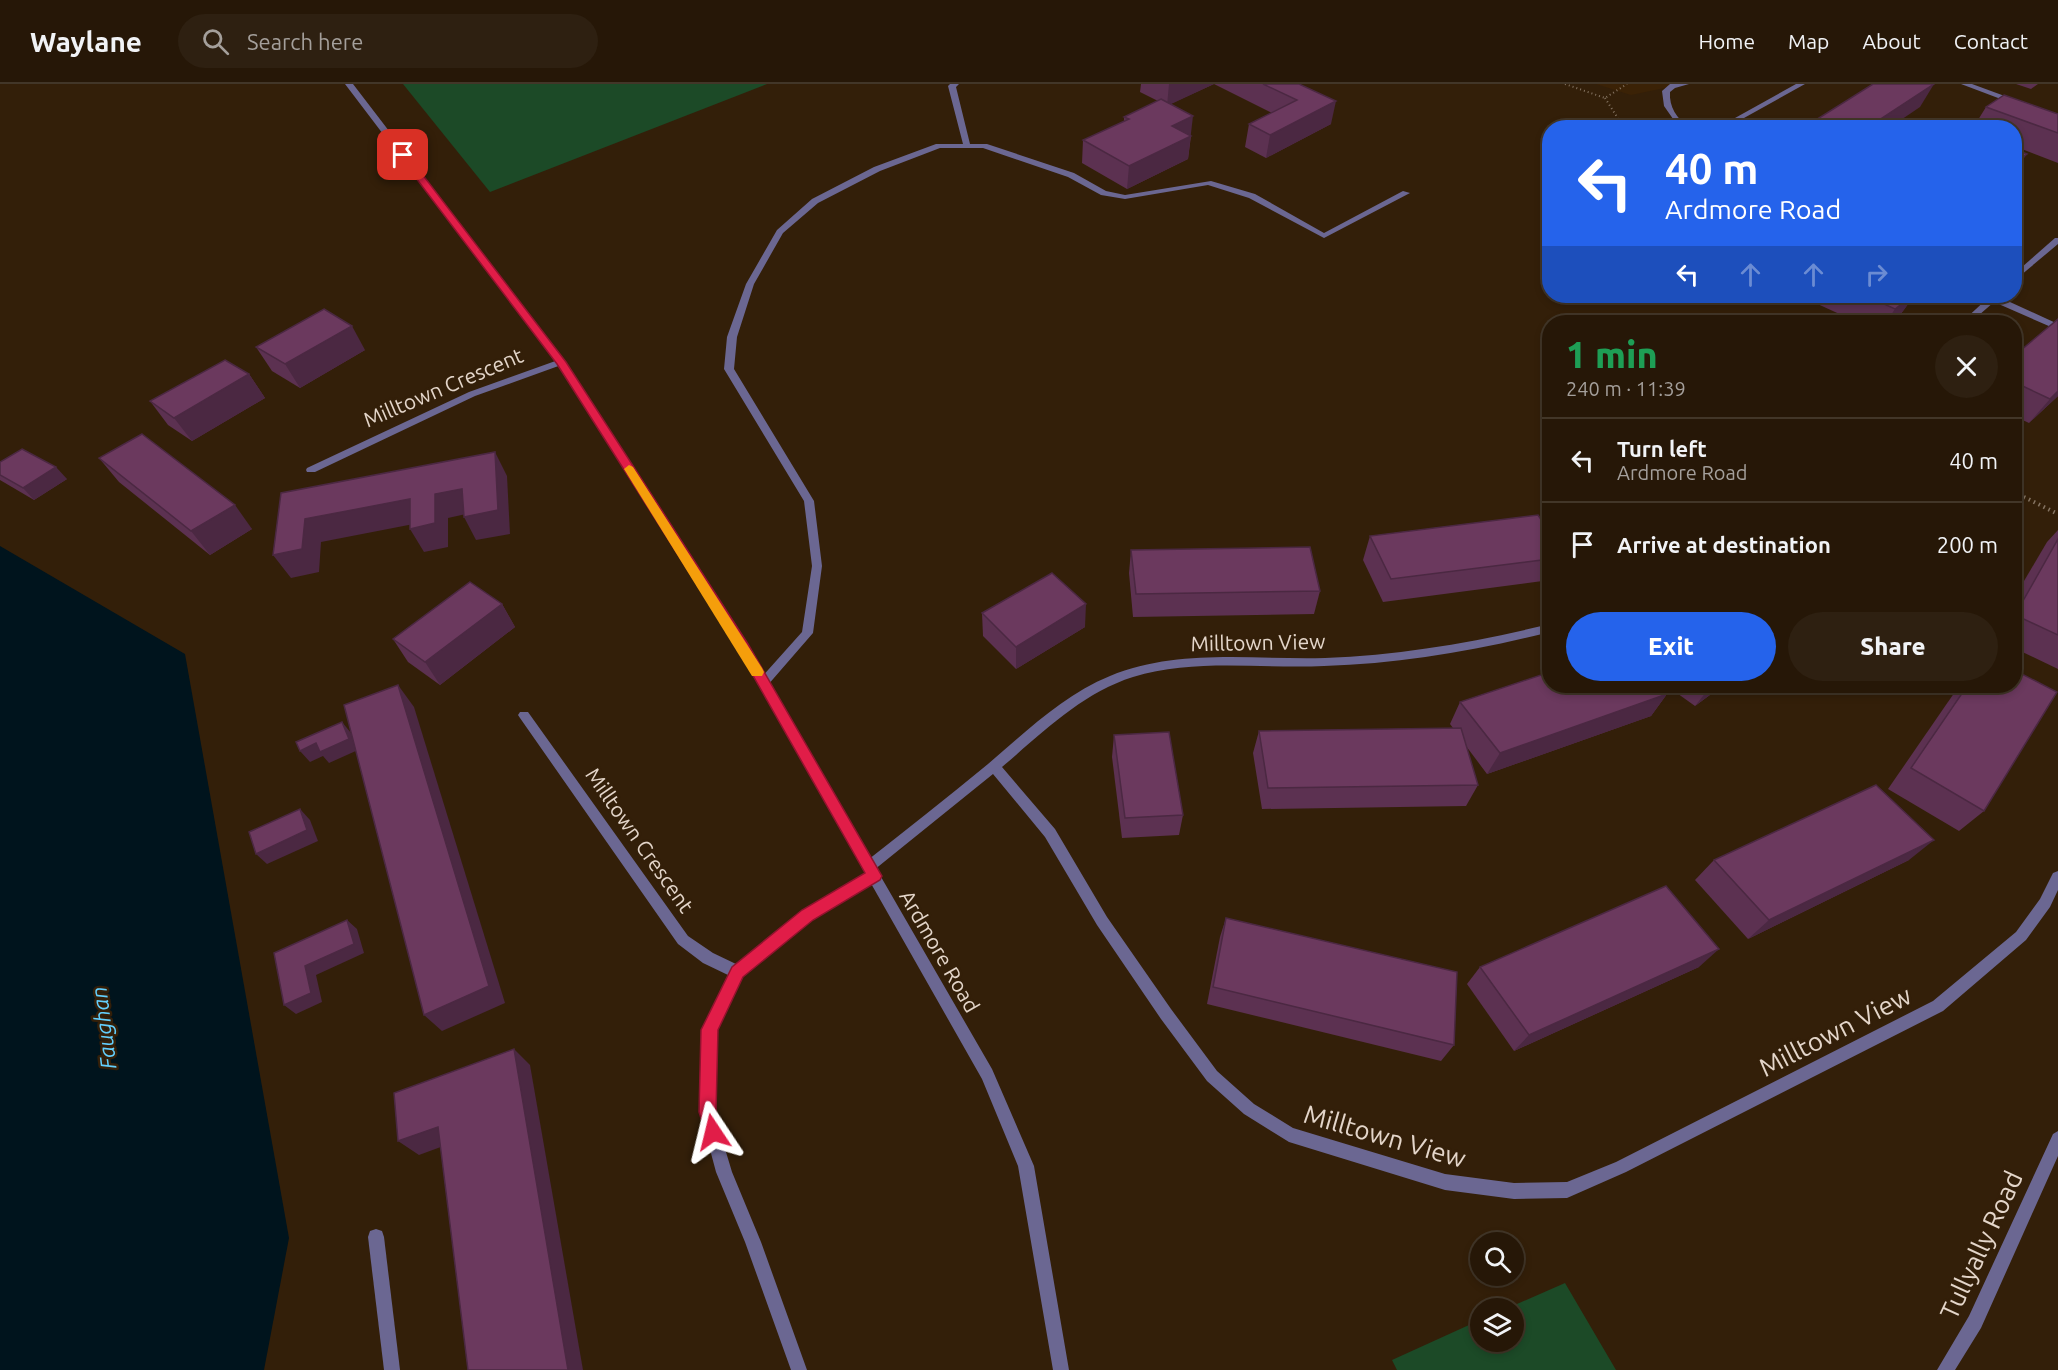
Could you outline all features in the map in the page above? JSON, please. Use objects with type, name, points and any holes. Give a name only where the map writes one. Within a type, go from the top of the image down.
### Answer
[{"type":"street","name":"Ardmore Road","points":[[349,84],[561,362],[763,683],[987,1074],[1026,1166],[1061,1370]]},
{"type":"street","points":[[955,84],[952,86],[956,108],[967,146]]},
{"type":"street","points":[[1678,120],[1670,112],[1665,97],[1666,91],[1670,85],[1685,84]]},
{"type":"street","points":[[1735,120],[1801,84]]},
{"type":"street","points":[[1965,84],[2028,106]]},
{"type":"street","points":[[763,683],[807,633],[817,566],[809,501],[729,369],[732,337],[750,284],[780,232],[815,201],[877,169],[939,146],[984,146],[1071,176],[1104,193],[1125,197],[1208,183],[1252,196],[1324,236],[1406,193]]},
{"type":"street","points":[[2022,272],[2058,240]]},
{"type":"street","points":[[1974,315],[1987,303]]},
{"type":"street","points":[[2007,303],[2058,327]]},
{"type":"street","name":"Milltown Crescent","points":[[311,470],[472,394],[561,362]]},
{"type":"street","name":"Milltown View","points":[[872,871],[1052,717],[1090,692],[1131,673],[1171,666],[1224,662],[1325,662],[1410,656],[1485,644],[1542,630]]},
{"type":"street","name":"Milltown Crescent","points":[[524,715],[683,940],[708,958],[737,972]]},
{"type":"street","name":"Milltown View","points":[[994,766],[1050,833],[1102,921],[1212,1076],[1249,1109],[1289,1134],[1445,1182],[1514,1191],[1567,1190],[1621,1167],[1938,1006],[2021,936],[2045,903],[2058,877]]},
{"type":"street","points":[[799,1370],[753,1242],[724,1172],[707,1112],[710,1030],[737,972],[807,915],[872,871]]},
{"type":"street","name":"Tullyally Road","points":[[1945,1370],[1975,1322],[2058,1139]]},
{"type":"street","points":[[376,1237],[392,1370]]},
{"type":"path","points":[[1565,84],[1605,98],[1619,120]]},
{"type":"path","points":[[1605,98],[1627,84]]},
{"type":"path","points":[[2022,496],[2058,514]]},
{"type":"shaded area","points":[[1596,84],[1684,84],[1631,95]]},
{"type":"green space","points":[[403,84],[767,84],[490,192]]},
{"type":"green space","points":[[1565,1283],[1616,1370],[1397,1370],[1392,1360],[1470,1325],[1470,1352],[1524,1352],[1524,1301]]},
{"type":"water","name":"Faughan","points":[[0,546],[185,654],[289,1238],[264,1370],[0,1370]]},
{"type":"building","points":[[1263,84],[1299,84],[1336,101],[1270,135],[1249,124],[1297,100]]},
{"type":"building","points":[[1873,84],[1934,84],[1879,120],[1816,120]]},
{"type":"building","points":[[2004,95],[2058,114],[2058,133],[1986,107]]},
{"type":"building","points":[[1161,99],[1193,116],[1172,126],[1191,136],[1129,166],[1083,140],[1129,119],[1124,117]]},
{"type":"building","points":[[1882,303],[1903,303],[1895,309]]},
{"type":"building","points":[[324,309],[352,326],[285,364],[256,347]]},
{"type":"building","points":[[2058,319],[2058,391],[2050,399],[2022,386],[2022,349]]},
{"type":"building","points":[[225,360],[249,374],[174,418],[150,401]]},
{"type":"building","points":[[142,434],[235,505],[191,531],[99,458]]},
{"type":"building","points":[[22,449],[56,467],[23,488],[0,475],[0,462]]},
{"type":"building","points":[[495,452],[498,510],[464,517],[462,489],[435,494],[435,523],[410,529],[410,499],[305,519],[302,549],[273,555],[281,493]]},
{"type":"building","points":[[1538,515],[1542,521],[1542,560],[1391,579],[1370,536]]},
{"type":"building","points":[[2058,539],[2058,635],[2022,618],[2022,603]]},
{"type":"building","points":[[1310,547],[1320,591],[1136,594],[1131,550]]},
{"type":"building","points":[[1052,573],[1086,604],[1016,647],[982,613]]},
{"type":"building","points":[[470,582],[502,604],[425,662],[393,639]]},
{"type":"building","points":[[2022,674],[2057,692],[1984,811],[1911,768],[1962,693],[2022,693]]},
{"type":"building","points":[[1542,675],[1542,693],[1667,694],[1500,753],[1460,702]]},
{"type":"building","points":[[398,685],[489,986],[424,1015],[344,705]]},
{"type":"building","points":[[342,722],[349,739],[320,752],[316,743],[300,751],[296,742]]},
{"type":"building","points":[[1461,728],[1478,785],[1268,788],[1259,731]]},
{"type":"building","points":[[1169,732],[1183,815],[1125,818],[1114,735]]},
{"type":"building","points":[[1876,785],[1934,840],[1769,920],[1714,860]]},
{"type":"building","points":[[300,809],[307,830],[256,854],[249,832]]},
{"type":"building","points":[[1666,886],[1719,949],[1529,1035],[1480,967]]},
{"type":"building","points":[[1226,918],[1457,972],[1454,1045],[1213,987]]},
{"type":"building","points":[[347,920],[354,944],[305,966],[311,993],[284,1005],[274,953]]},
{"type":"building","points":[[514,1049],[568,1370],[468,1370],[438,1127],[398,1141],[394,1093]]},
{"type":"slow traffic","points":[[629,469],[757,672]]},
{"type":"route","points":[[403,155],[561,362],[743,648],[874,876],[807,915],[737,972],[710,1030],[707,1112],[713,1132]]}]
